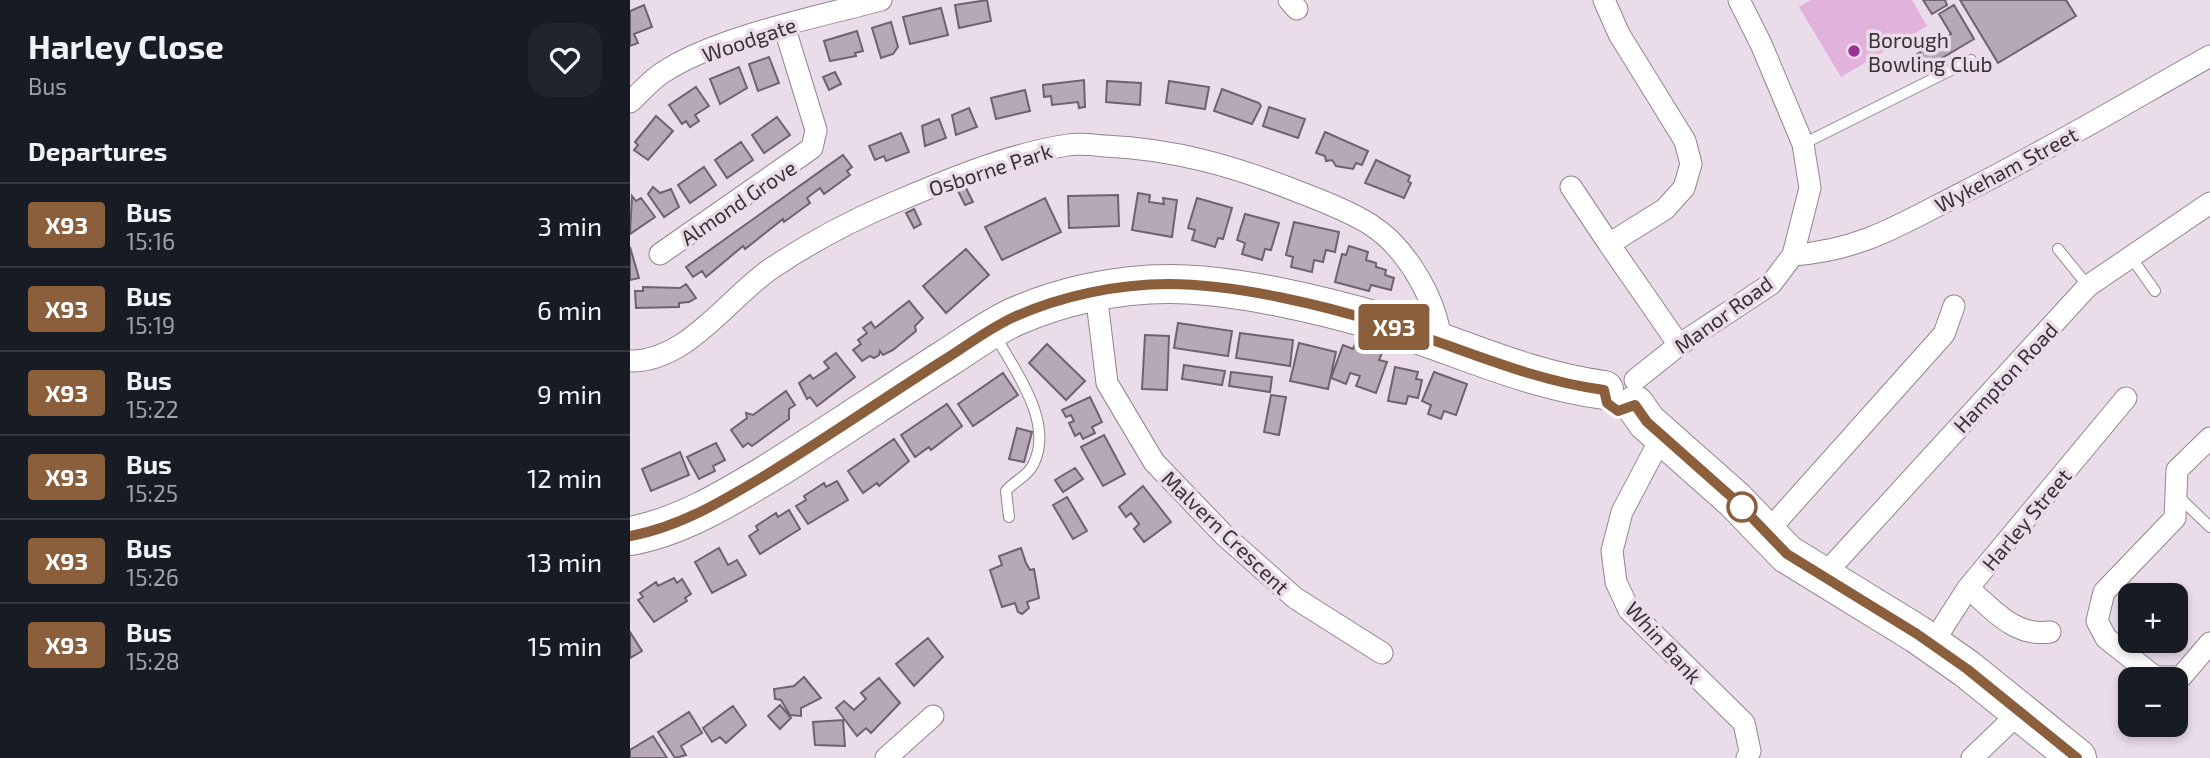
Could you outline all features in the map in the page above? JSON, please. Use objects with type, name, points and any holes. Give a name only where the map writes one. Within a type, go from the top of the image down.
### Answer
[{"type":"highway","points":[[630,536],[671,524],[724,500],[813,447],[992,329],[1038,307],[1096,293],[1171,284],[1266,296],[1387,325],[1564,384],[1625,392],[1662,436],[1767,532],[1787,554],[1932,644],[2077,758]]},
{"type":"street","name":"Woodgate","points":[[630,102],[661,74],[705,52],[784,26],[881,0]]},
{"type":"street","points":[[1604,0],[1619,34],[1685,141],[1691,164],[1684,188],[1665,209],[1609,244]]},
{"type":"street","name":"Manor Road","points":[[1625,392],[1679,345],[1771,284],[1793,255],[1810,188],[1803,144],[1761,44],[1739,0]]},
{"type":"street","name":"Almond Grove","points":[[660,254],[812,148],[816,130],[784,26]]},
{"type":"street","name":"Wykeham Street","points":[[1793,255],[1828,252],[1863,243],[2018,165],[2210,55]]},
{"type":"street","name":"Osborne Park","points":[[630,361],[649,361],[669,351],[771,269],[844,224],[992,165],[1069,144],[1167,150],[1206,159],[1322,201],[1371,225],[1391,242],[1408,263],[1440,323],[1441,344]]},
{"type":"street","points":[[1571,187],[1679,345]]},
{"type":"street","name":"Hampton Road","points":[[1822,577],[2088,286],[2210,202]]},
{"type":"street","name":"Malvern Crescent","points":[[1096,293],[1107,383],[1154,462],[1224,536],[1295,598],[1382,653]]},
{"type":"street","points":[[1767,532],[1944,334],[1954,306]]},
{"type":"street","name":"Harley Street","points":[[1932,644],[1968,588],[2126,398]]},
{"type":"street","name":"Whin Bank","points":[[1662,436],[1622,512],[1612,551],[1616,582],[1629,610],[1744,723],[1750,751],[1747,758]]},
{"type":"street","points":[[2210,438],[2177,470],[2175,518],[2104,592],[2097,621],[2106,638],[2155,677],[2181,677],[2210,643]]},
{"type":"street","points":[[630,547],[671,524]]},
{"type":"street","points":[[1968,588],[2007,622],[2032,634],[2050,632]]},
{"type":"street","points":[[1972,758],[2020,712]]},
{"type":"street","points":[[886,758],[933,716]]},
{"type":"lane","points":[[1803,144],[1971,60]]},
{"type":"lane","points":[[2058,249],[2088,286]]},
{"type":"lane","points":[[2131,257],[2155,291]]},
{"type":"lane","points":[[992,329],[1026,393],[1042,435],[1032,468],[1006,491],[1009,517]]},
{"type":"lane","points":[[2176,494],[2210,527]]},
{"type":"shaded area","name":"Borough Bowling Club","points":[[1811,0],[1912,0],[1927,26],[1841,77],[1799,7]]},
{"type":"building","points":[[987,0],[991,21],[959,28],[955,5]]},
{"type":"building","points":[[1923,0],[1945,0],[1947,5],[1932,14]]},
{"type":"building","points":[[1960,0],[2066,0],[2076,16],[1998,63]]},
{"type":"building","points":[[644,5],[652,27],[634,34],[638,43],[630,46],[630,11]]},
{"type":"building","points":[[1954,5],[1974,39],[1915,74],[1907,60],[1951,34],[1939,14]]},
{"type":"building","points":[[941,8],[948,35],[910,44],[903,17]]},
{"type":"building","points":[[891,22],[898,47],[893,54],[881,58],[872,28]]},
{"type":"building","points":[[857,31],[863,51],[855,53],[856,56],[830,61],[824,41]]},
{"type":"building","points":[[769,57],[779,83],[758,91],[749,64]]},
{"type":"building","points":[[739,67],[747,88],[720,104],[710,79]]},
{"type":"building","points":[[835,72],[841,84],[829,90],[823,77]]},
{"type":"building","points":[[1084,80],[1085,107],[1079,108],[1078,102],[1052,105],[1051,96],[1044,97],[1043,85]]},
{"type":"building","points":[[1107,81],[1141,83],[1140,105],[1106,102]]},
{"type":"building","points":[[1169,81],[1209,87],[1205,109],[1166,103]]},
{"type":"building","points":[[696,87],[709,106],[695,115],[699,121],[690,127],[686,121],[682,124],[669,105]]},
{"type":"building","points":[[1222,89],[1259,103],[1261,106],[1252,124],[1214,111]]},
{"type":"building","points":[[1025,90],[1030,111],[996,119],[991,98]]},
{"type":"building","points":[[1269,107],[1305,119],[1298,138],[1263,126]]},
{"type":"building","points":[[969,108],[977,127],[956,135],[952,115]]},
{"type":"building","points":[[656,116],[673,131],[648,160],[634,150],[638,145],[635,142]]},
{"type":"building","points":[[777,117],[790,135],[764,153],[752,135]]},
{"type":"building","points":[[939,119],[946,138],[925,146],[922,126]]},
{"type":"building","points":[[1325,132],[1368,151],[1362,165],[1356,163],[1353,169],[1336,166],[1332,160],[1326,161],[1325,156],[1316,153]]},
{"type":"building","points":[[901,133],[909,152],[886,161],[884,156],[875,160],[869,146]]},
{"type":"building","points":[[741,142],[753,160],[727,178],[715,160]]},
{"type":"building","points":[[843,155],[852,167],[847,171],[850,175],[824,194],[820,188],[807,198],[810,203],[784,222],[783,219],[745,249],[743,246],[706,277],[702,271],[693,277],[686,267]]},
{"type":"building","points":[[1376,160],[1410,176],[1408,181],[1411,183],[1404,198],[1365,183]]},
{"type":"building","points":[[704,167],[716,185],[690,203],[678,185]]},
{"type":"building","points":[[653,187],[660,193],[671,189],[679,207],[664,217],[648,194]]},
{"type":"building","points":[[966,188],[973,202],[965,205],[958,191]]},
{"type":"building","points":[[1138,193],[1150,195],[1149,202],[1164,204],[1163,198],[1177,200],[1172,237],[1132,230]]},
{"type":"building","points":[[1118,195],[1119,226],[1069,228],[1068,196]]},
{"type":"building","points":[[632,196],[636,201],[641,198],[655,217],[630,234]]},
{"type":"building","points":[[1045,198],[1061,232],[1002,260],[985,227]]},
{"type":"building","points":[[1197,198],[1232,208],[1223,239],[1218,238],[1215,247],[1192,240],[1195,230],[1188,228]]},
{"type":"building","points":[[914,209],[921,224],[914,228],[906,213]]},
{"type":"building","points":[[1245,214],[1279,223],[1271,250],[1265,249],[1262,260],[1242,254],[1245,243],[1237,240]]},
{"type":"building","points":[[1294,222],[1339,232],[1335,252],[1326,250],[1323,262],[1314,260],[1312,272],[1291,267],[1293,257],[1286,255]]},
{"type":"building","points":[[1349,246],[1368,252],[1366,260],[1376,263],[1376,267],[1386,270],[1385,275],[1394,278],[1391,290],[1371,285],[1369,291],[1335,282],[1342,254],[1346,255]]},
{"type":"building","points":[[630,247],[639,278],[630,280]]},
{"type":"building","points":[[966,249],[989,275],[946,313],[923,286]]},
{"type":"building","points":[[686,284],[696,298],[679,303],[679,307],[636,308],[635,291],[643,291],[643,287],[680,288]]},
{"type":"building","points":[[909,301],[923,318],[915,326],[916,331],[893,350],[883,355],[880,351],[874,358],[870,356],[862,361],[853,350],[861,344],[858,340],[867,333],[863,328],[871,322],[875,328]]},
{"type":"building","points":[[1178,323],[1232,331],[1228,356],[1174,348]]},
{"type":"building","points":[[1240,333],[1293,340],[1290,366],[1236,358]]},
{"type":"building","points":[[1145,335],[1169,336],[1167,390],[1142,389]]},
{"type":"building","points":[[1299,343],[1336,352],[1328,389],[1290,381]]},
{"type":"building","points":[[1047,344],[1085,381],[1066,400],[1029,363]]},
{"type":"building","points":[[1355,344],[1382,353],[1379,360],[1387,362],[1376,393],[1356,386],[1360,376],[1350,373],[1346,384],[1331,378],[1343,345],[1353,349]]},
{"type":"building","points":[[836,353],[855,377],[817,406],[810,397],[807,399],[799,383],[810,375],[813,379],[829,368],[824,362]]},
{"type":"building","points":[[1184,365],[1225,371],[1222,385],[1182,379]]},
{"type":"building","points":[[1395,367],[1418,372],[1416,379],[1422,380],[1418,398],[1408,396],[1406,404],[1388,401]]},
{"type":"building","points":[[1231,372],[1272,377],[1270,392],[1229,386]]},
{"type":"building","points":[[1434,372],[1467,384],[1456,415],[1444,411],[1441,419],[1428,414],[1431,405],[1422,401]]},
{"type":"building","points":[[1003,373],[1018,395],[973,426],[958,404]]},
{"type":"building","points":[[786,391],[795,405],[789,409],[789,419],[752,446],[748,443],[743,447],[731,430],[747,418],[746,413],[753,415]]},
{"type":"building","points":[[1271,395],[1286,397],[1279,435],[1264,432]]},
{"type":"building","points":[[1090,397],[1102,422],[1092,427],[1095,433],[1083,439],[1080,433],[1075,436],[1069,423],[1074,421],[1071,415],[1066,417],[1062,410]]},
{"type":"building","points":[[947,404],[962,426],[931,450],[929,447],[915,457],[901,435]]},
{"type":"building","points":[[1017,428],[1032,432],[1024,462],[1009,459]]},
{"type":"building","points":[[1104,435],[1125,474],[1103,486],[1081,447]]},
{"type":"building","points":[[894,439],[909,461],[879,486],[877,483],[863,493],[848,471]]},
{"type":"building","points":[[716,443],[725,460],[713,466],[715,471],[699,479],[687,457]]},
{"type":"building","points":[[680,452],[689,475],[651,491],[642,469]]},
{"type":"building","points":[[1075,468],[1083,479],[1063,492],[1055,480]]},
{"type":"building","points":[[837,481],[848,500],[808,524],[796,506],[806,500],[804,496],[824,483],[826,487]]},
{"type":"building","points":[[1143,486],[1171,522],[1144,542],[1134,529],[1139,524],[1131,513],[1126,517],[1119,507]]},
{"type":"building","points":[[1067,497],[1087,531],[1073,539],[1053,505]]},
{"type":"building","points":[[789,510],[800,529],[760,554],[749,536],[758,530],[756,526],[776,513],[778,517]]},
{"type":"building","points":[[719,548],[728,565],[737,560],[746,575],[712,593],[695,562]]},
{"type":"building","points":[[1021,548],[1030,570],[1034,569],[1039,598],[1027,602],[1029,608],[1022,614],[1018,612],[1015,603],[1002,607],[990,570],[1002,565],[999,556]]},
{"type":"building","points":[[674,578],[677,583],[682,579],[691,594],[685,598],[687,601],[654,622],[638,600],[643,597],[640,593],[656,582],[658,586]]},
{"type":"building","points":[[630,632],[642,651],[630,658]]},
{"type":"building","points":[[928,638],[943,657],[914,686],[896,664]]},
{"type":"building","points":[[804,677],[821,698],[801,708],[801,716],[790,715],[781,700],[775,699],[774,689],[794,686]]},
{"type":"building","points":[[879,678],[900,703],[871,733],[866,728],[857,736],[836,708],[844,701],[854,710],[866,699],[861,693]]},
{"type":"building","points":[[780,705],[791,718],[780,729],[768,716]]},
{"type":"building","points":[[733,706],[746,725],[726,743],[720,737],[712,742],[703,728]]},
{"type":"building","points":[[689,712],[702,733],[681,746],[686,755],[675,758],[658,732]]},
{"type":"building","points":[[843,720],[845,746],[815,745],[813,722]]},
{"type":"building","points":[[653,736],[667,758],[630,758],[630,750]]},
{"type":"bus line","name":"X93","points":[[630,536],[671,524],[724,500],[813,447],[978,336],[1038,307],[1065,299],[1135,286],[1171,284],[1266,296],[1387,325],[1496,364],[1564,384],[1604,390],[1607,403],[1618,411],[1631,409],[1635,405],[1647,422],[1735,500],[1787,554],[1917,634],[1967,669],[2077,758]]},
{"type":"place","name":"Borough Bowling Club","points":[[1854,51]]}]
